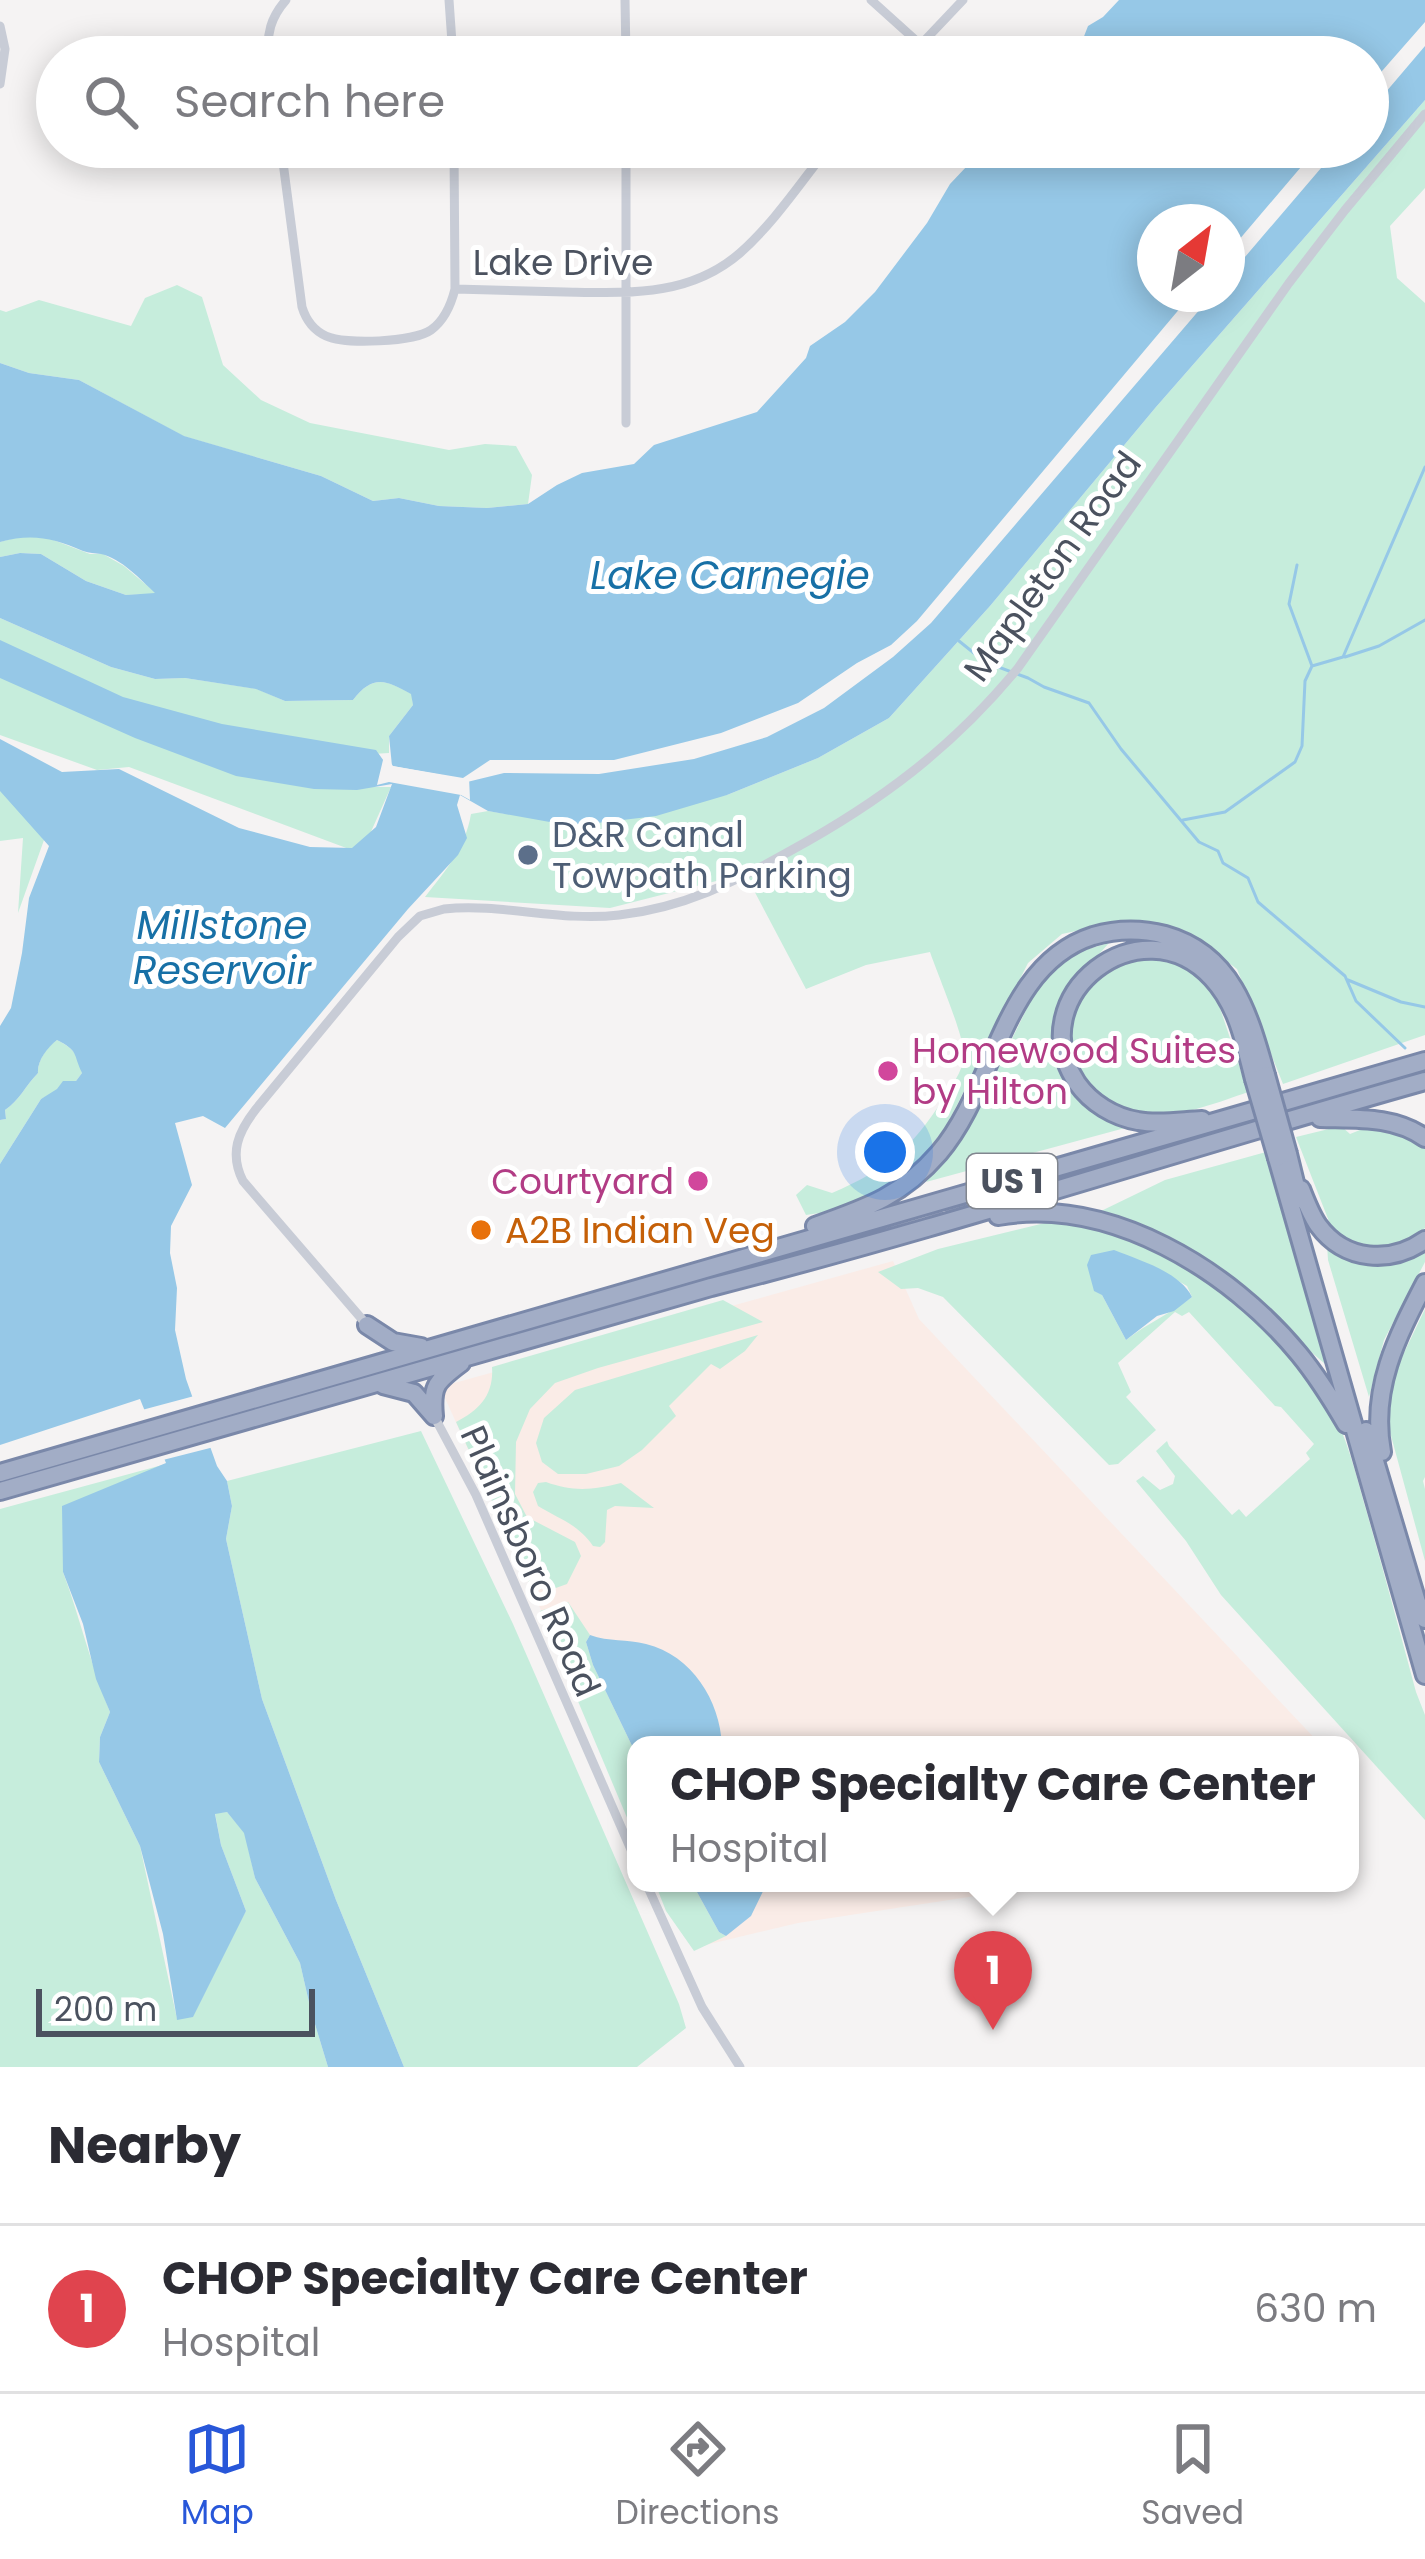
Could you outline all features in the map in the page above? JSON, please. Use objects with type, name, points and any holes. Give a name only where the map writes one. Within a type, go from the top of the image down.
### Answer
[{"type":"highway","points":[[801,1239],[812,1227],[873,1206],[936,1156],[964,1119],[1033,977],[1080,940],[1106,932],[1149,931],[1198,950],[1224,971],[1238,991],[1254,1032],[1260,1077]]},
{"type":"highway","points":[[1221,1119],[1134,1121],[1104,1109],[1084,1092],[1069,1068],[1062,1043],[1066,1010],[1081,983],[1098,967],[1127,952],[1162,950],[1198,965],[1228,999],[1260,1077],[1425,1675]]},
{"type":"highway","name":"US 1","points":[[0,1473],[181,1430],[428,1348],[1425,1061]]},
{"type":"highway","name":"US 1","points":[[208,1422],[250,1420],[1425,1082]]},
{"type":"highway","points":[[1301,1117],[1376,1119],[1412,1129],[1425,1138]]},
{"type":"highway","points":[[1282,1156],[1318,1225],[1345,1248],[1367,1256],[1388,1256],[1425,1240]]},
{"type":"highway","points":[[1294,1174],[1365,1428],[1425,1619]]},
{"type":"highway","points":[[961,1218],[1032,1212],[1088,1218],[1169,1250],[1242,1298],[1285,1338],[1359,1445]]},
{"type":"highway","points":[[1425,1283],[1387,1365],[1379,1427],[1425,1603]]},
{"type":"highway","points":[[367,1325],[393,1342],[428,1348]]},
{"type":"highway","points":[[352,1372],[372,1349],[367,1325]]},
{"type":"highway","points":[[434,1416],[433,1390],[439,1380],[475,1354]]},
{"type":"highway","points":[[377,1384],[414,1393],[434,1416]]},
{"type":"highway","name":"US 1","points":[[0,1491],[149,1439]]},
{"type":"street","points":[[269,36],[273,18],[286,0]]},
{"type":"street","points":[[449,0],[452,36]]},
{"type":"street","points":[[625,0],[626,36]]},
{"type":"street","points":[[871,0],[911,36]]},
{"type":"street","points":[[929,36],[963,0]]},
{"type":"street","points":[[0,26],[5,49],[0,84]]},
{"type":"street","name":"Mapleton Road","points":[[1389,157],[1425,114]]},
{"type":"street","points":[[284,168],[302,307],[311,326],[339,340],[411,338],[433,328],[448,310],[454,289],[454,168]]},
{"type":"street","points":[[626,168],[626,423]]},
{"type":"street","name":"Lake Drive","points":[[454,289],[626,293],[691,283],[724,265],[754,239],[812,168]]},
{"type":"street","name":"Mapleton Road","points":[[367,1325],[243,1181],[235,1152],[240,1131],[256,1108],[409,925],[432,911],[452,908],[579,916],[672,906],[719,889],[837,825],[892,789],[941,749],[1018,668],[1261,321],[1380,168]]},
{"type":"street","name":"Plainsboro Road","points":[[434,1416],[476,1495],[627,1840]]},
{"type":"street","points":[[650,1892],[702,2007],[740,2067]]},
{"type":"shaded area","points":[[893,1261],[919,1319],[1313,1736],[627,1736],[627,1800],[440,1387]]},
{"type":"shaded area","points":[[668,1892],[1001,1892],[798,1923],[693,1948]]},
{"type":"green space","points":[[1425,100],[1425,188],[1390,226],[1397,278],[1425,303],[1425,1035],[1283,1084],[1237,969],[1186,931],[1127,920],[1062,934],[1028,963],[947,1125],[918,1162],[882,1190],[840,1210],[806,1215],[796,1195],[807,1185],[832,1193],[883,1166],[920,1131],[959,1074],[963,1048],[930,952],[866,965],[806,989],[749,881],[728,878],[610,908],[425,897],[459,849],[471,814],[727,795],[818,758],[889,718],[1365,168],[1389,168],[1389,141]]},
{"type":"green space","points":[[177,285],[202,297],[223,365],[261,400],[310,423],[449,450],[485,444],[516,446],[532,475],[528,504],[487,508],[399,498],[373,501],[321,476],[183,436],[79,380],[29,373],[0,363],[0,310],[39,300],[131,326],[145,298]]},
{"type":"green space","points":[[43,536],[90,554],[103,554],[157,594],[126,595],[86,581],[41,554],[0,557],[0,542]]},
{"type":"green space","points":[[0,618],[111,667],[155,679],[185,678],[257,689],[285,701],[353,700],[367,686],[380,682],[412,694],[413,705],[389,736],[389,753],[372,754],[366,787],[391,787],[365,845],[349,849],[129,767],[97,770],[0,735]]},
{"type":"green space","points":[[0,783],[44,840],[18,913],[23,838],[0,841]]},
{"type":"green space","points":[[1109,943],[1064,993],[1053,1034],[1065,1078],[1088,1107],[1136,1125],[926,1182],[963,1138],[1037,988],[1067,955]]},
{"type":"green space","points":[[1135,958],[1174,961],[1213,987],[1248,1092],[1174,1114],[1136,1113],[1102,1096],[1069,1061],[1074,1006],[1096,975]]},
{"type":"green space","points":[[57,1040],[74,1053],[82,1073],[41,1099],[0,1164],[0,1120],[6,1119],[5,1110],[38,1073],[43,1055]]},
{"type":"green space","points":[[1375,1124],[1403,1131],[1425,1148],[1425,1228],[1402,1247],[1380,1250],[1353,1245],[1332,1229],[1296,1137],[1341,1126],[1350,1134]]},
{"type":"green space","points":[[1266,1152],[1321,1327],[1325,1364],[1199,1254],[1099,1212],[1165,1180]]},
{"type":"green space","points":[[1049,1222],[1068,1223],[1154,1250],[1207,1281],[1265,1326],[1314,1381],[1346,1441],[1425,1715],[1425,1820],[1359,1747],[1359,1736],[1349,1736],[1221,1595],[1186,1541],[1136,1481],[1143,1476],[1160,1490],[1173,1484],[1175,1476],[1156,1451],[1167,1441],[1232,1515],[1239,1509],[1246,1517],[1310,1459],[1306,1453],[1314,1444],[1189,1312],[1182,1316],[1175,1312],[1118,1363],[1131,1392],[1126,1397],[1156,1430],[1118,1464],[1109,1465],[943,1297],[918,1288],[901,1289],[878,1272],[938,1249]],"holes":[[[1148,1264],[1187,1286],[1192,1297],[1126,1340],[1102,1295]]]},
{"type":"green space","points":[[1327,1244],[1363,1261],[1388,1264],[1425,1248],[1425,1262],[1384,1340],[1369,1397],[1328,1260]]},
{"type":"green space","points":[[723,1300],[763,1322],[555,1383],[530,1409],[516,1442],[515,1494],[527,1517],[575,1542],[581,1556],[567,1584],[532,1589],[456,1422],[484,1400],[492,1367]]},
{"type":"green space","points":[[1425,1309],[1425,1561],[1387,1421],[1389,1384]]},
{"type":"green space","points":[[758,1335],[720,1369],[711,1364],[669,1406],[676,1416],[619,1466],[586,1474],[558,1474],[542,1462],[536,1443],[544,1418],[575,1390]]},
{"type":"green space","points":[[421,1431],[513,1624],[679,2004],[686,2028],[637,2067],[404,2067],[262,1699],[226,1539],[232,1506],[227,1481]]},
{"type":"green space","points":[[166,1464],[63,1572],[110,1712],[100,1737],[99,1762],[140,1846],[177,2019],[246,1911],[221,1845],[215,1813],[227,1812],[245,1833],[255,1878],[300,1963],[328,2067],[0,2067],[0,1509]]},
{"type":"green space","points":[[538,1483],[583,1489],[621,1483],[654,1508],[615,1506],[607,1510],[605,1542],[593,1546],[575,1527],[538,1506],[533,1492]]},
{"type":"green space","points":[[568,1602],[590,1635],[586,1642],[593,1665],[627,1736],[627,1818],[540,1611]]},
{"type":"green space","points":[[659,1892],[697,1892],[719,1932],[726,1936],[694,1951]]},
{"type":"water","points":[[1119,0],[1425,0],[1425,22],[1389,63],[1389,36],[1084,36],[1088,26]]},
{"type":"water","name":"Millstone Reservoir","points":[[1425,46],[1425,100],[1389,141],[1389,88]]},
{"type":"water","name":"Lake Carnegie","points":[[965,168],[1300,168],[1245,233],[1245,204],[1137,204],[1137,312],[1177,312],[917,621],[891,645],[798,703],[721,733],[614,760],[490,760],[463,778],[392,766],[389,736],[413,705],[411,694],[394,685],[374,683],[353,700],[285,701],[256,689],[185,678],[155,679],[111,667],[0,618],[0,557],[20,553],[41,554],[86,581],[126,595],[155,593],[130,570],[101,554],[42,538],[0,542],[0,363],[29,373],[79,380],[184,436],[321,476],[373,501],[399,498],[487,508],[528,504],[582,473],[634,464],[654,445],[757,412],[806,358],[810,346],[845,322],[875,292]]},
{"type":"water","name":"Millstone Reservoir","points":[[1321,168],[1365,168],[1245,305],[1245,257]]},
{"type":"water","name":"Millstone Reservoir","points":[[1198,312],[1239,312],[889,718],[818,758],[727,795],[656,816],[572,826],[488,811],[460,795],[457,805],[467,838],[458,855],[225,1128],[203,1116],[175,1123],[192,1185],[171,1226],[177,1288],[175,1330],[186,1379],[217,1466],[227,1481],[232,1506],[226,1539],[262,1699],[404,2067],[328,2067],[300,1963],[255,1878],[244,1833],[227,1812],[215,1814],[221,1845],[246,1911],[193,2017],[177,2020],[163,1934],[140,1846],[99,1762],[100,1737],[110,1712],[63,1572],[62,1506],[166,1463],[140,1399],[0,1445],[0,1164],[41,1099],[82,1073],[72,1050],[57,1040],[43,1055],[38,1073],[5,1110],[6,1119],[0,1120],[0,1026],[11,1008],[29,898],[49,846],[0,791],[0,739],[62,772],[119,769],[239,828],[310,847],[352,848],[376,827],[392,784],[357,790],[314,789],[236,776],[135,738],[0,678],[0,640],[123,697],[222,724],[376,750],[391,771],[463,783],[504,773],[599,774],[694,759],[767,737],[824,708],[931,623]]},
{"type":"water","points":[[1114,1250],[1169,1274],[1192,1297],[1126,1340],[1102,1295],[1094,1291],[1087,1265],[1091,1255]]},
{"type":"water","points":[[590,1635],[646,1644],[677,1658],[701,1682],[716,1712],[721,1736],[627,1736],[586,1642]]},
{"type":"water","points":[[697,1892],[763,1892],[751,1916],[726,1936],[719,1932]]},
{"type":"pier","points":[[387,758],[393,766],[469,777],[470,800],[389,782],[377,785]]},
{"type":"pier","points":[[198,1395],[214,1447],[155,1462],[142,1410]]},
{"type":"waterway","points":[[1183,820],[1225,812],[1295,762],[1302,746],[1305,681],[1312,666],[1343,657],[1425,467]]},
{"type":"waterway","points":[[1297,565],[1289,604],[1312,666]]},
{"type":"waterway","points":[[1345,657],[1379,646],[1425,620]]},
{"type":"waterway","points":[[959,641],[985,662],[1089,703],[1199,842],[1218,851],[1223,863],[1248,878],[1258,902],[1345,976],[1356,1001],[1405,1048]]},
{"type":"waterway","points":[[1348,980],[1425,1007]]},
{"type":"place","name":"D&R Canal Towpath Parking","points":[[528,855]]},
{"type":"place","name":"Homewood Suites by Hilton","points":[[888,1071]]},
{"type":"place","name":"Courtyard","points":[[698,1181]]},
{"type":"place","name":"A2B Indian Veg","points":[[481,1230]]},
{"type":"place","name":"CHOP Specialty Care Center","points":[[993,2030]]}]
